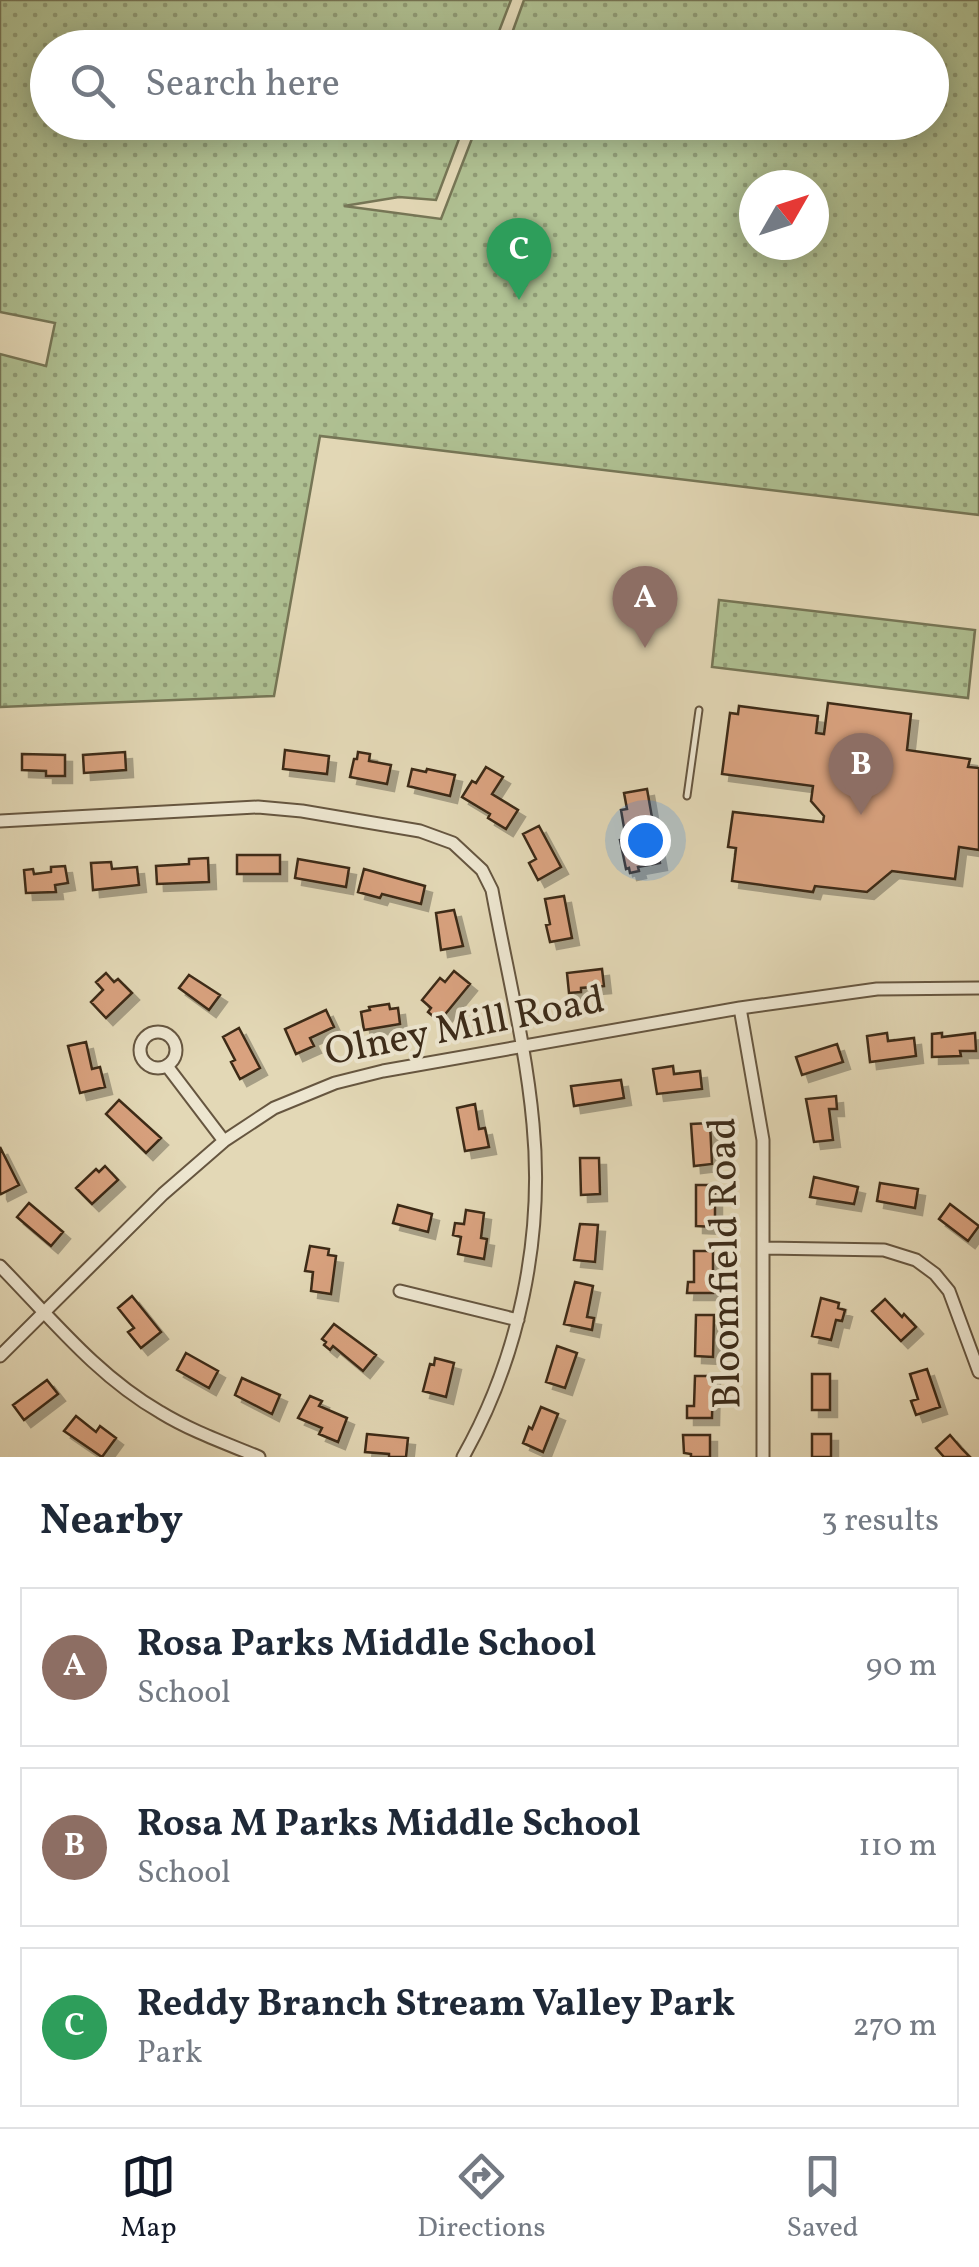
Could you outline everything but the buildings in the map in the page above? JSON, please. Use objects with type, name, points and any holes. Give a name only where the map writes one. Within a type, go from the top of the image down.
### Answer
[{"type":"street","points":[[0,821],[258,807],[302,811],[420,831],[454,844],[482,870],[492,890],[521,1048],[533,1124],[536,1180],[530,1261],[518,1320],[483,1422],[463,1457]]},
{"type":"street","name":"Olney Mill Road","points":[[0,1356],[163,1194],[224,1140],[274,1108],[335,1082],[740,1008],[877,988],[979,988]]},
{"type":"street","name":"Bloomfield Road","points":[[740,1008],[763,1140],[764,1457]]},
{"type":"street","points":[[167,1066],[224,1140]]},
{"type":"street","points":[[765,1248],[884,1250],[916,1260],[949,1291],[979,1372]]},
{"type":"street","points":[[0,1266],[110,1378],[158,1412],[259,1457]]},
{"type":"street","points":[[400,1291],[518,1320]]},
{"type":"lane","points":[[687,796],[699,710]]},
{"type":"green space","points":[[0,0],[511,0],[500,30],[30,30],[30,140],[459,140],[436,200],[399,197],[344,206],[441,219],[471,140],[949,140],[949,30],[513,30],[524,0],[979,0],[979,515],[320,436],[274,696],[0,707],[0,354],[46,366],[55,323],[0,312]]},
{"type":"green space","points":[[719,600],[975,630],[968,698],[712,667]]},
{"type":"place","name":"Reddy Branch Stream Valley Park","points":[[519,300]]},
{"type":"place","name":"Rosa Parks Middle School","points":[[645,648]]},
{"type":"place","name":"Rosa M Parks Middle School","points":[[861,815]]}]
